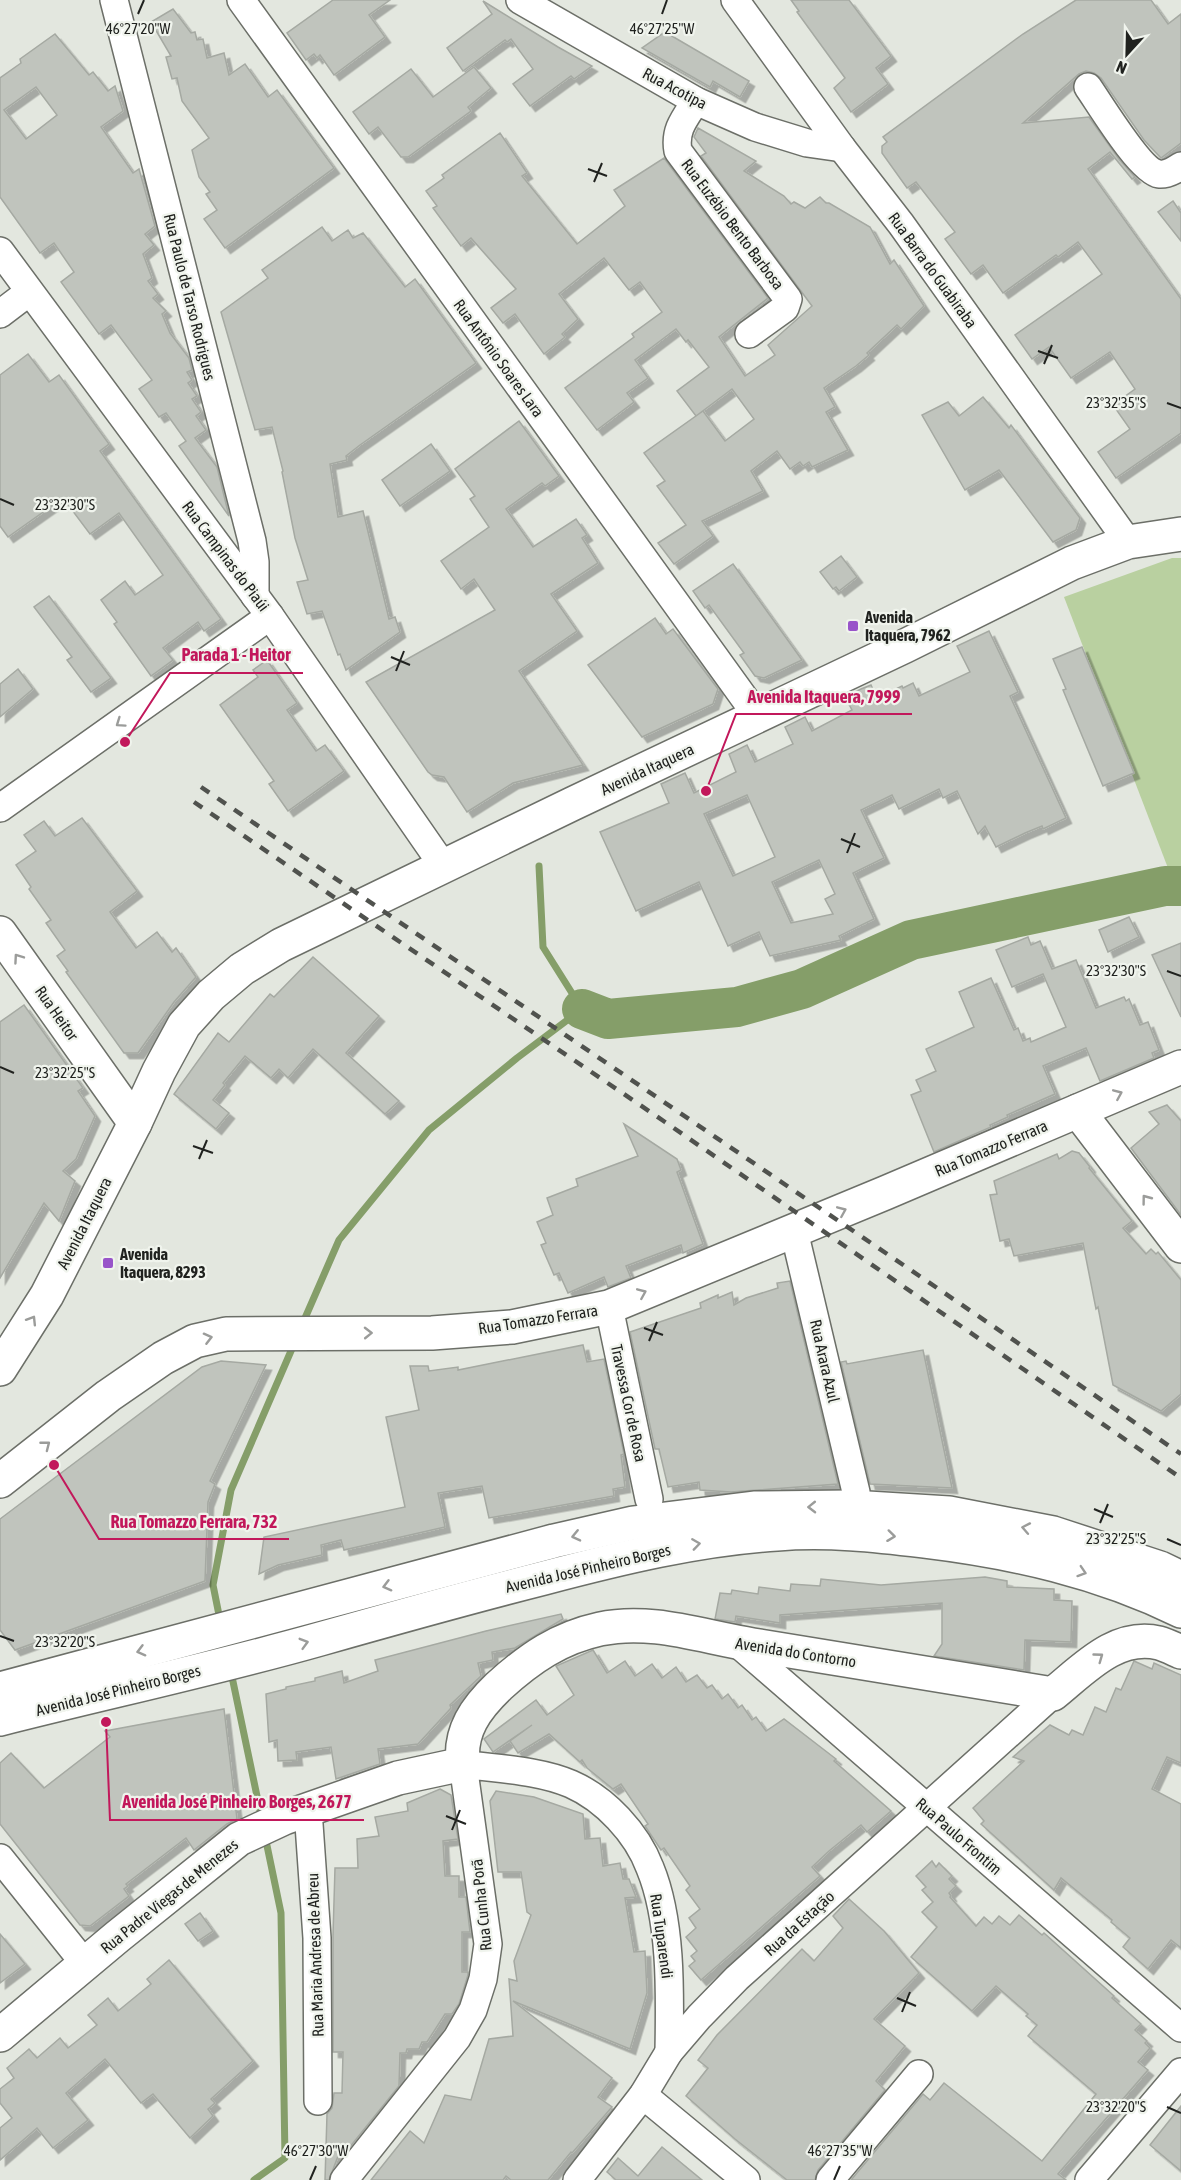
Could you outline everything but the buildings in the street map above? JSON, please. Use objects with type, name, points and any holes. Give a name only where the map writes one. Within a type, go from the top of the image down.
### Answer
[{"type":"main road","name":"Avenida Itaquera","points":[[0,1369],[47,1295],[159,1071],[184,1026],[210,995],[242,969],[281,945],[758,717],[1072,563],[1128,542],[1181,534]]},
{"type":"main road","name":"Rua Heitor","points":[[0,933],[135,1123]]},
{"type":"main road","name":"Rua Tomazzo Ferrara","points":[[0,1481],[108,1396],[163,1358],[195,1341],[226,1334],[432,1333],[512,1327],[609,1307],[795,1231],[1181,1066]]},
{"type":"main road","points":[[100,1074],[129,1077],[159,1071]]},
{"type":"main road","points":[[1078,1111],[1181,1246]]},
{"type":"main road","name":"Avenida José Pinheiro Borges","points":[[0,1689],[554,1541],[633,1523],[754,1508],[851,1507],[949,1513],[1053,1533],[1160,1568],[1181,1578]]},
{"type":"main road","name":"Avenida José Pinheiro Borges","points":[[0,1719],[248,1659],[490,1591],[607,1561],[692,1544],[778,1534],[872,1534],[987,1549],[1078,1570],[1181,1611]]},
{"type":"main road","name":"Avenida do Contorno","points":[[463,1764],[462,1743],[469,1721],[490,1695],[528,1660],[562,1642],[600,1629],[640,1625],[674,1628],[738,1643],[1053,1694]]},
{"type":"main road","points":[[1053,1694],[1102,1654],[1118,1645],[1139,1641],[1149,1642],[1181,1652]]},
{"type":"main road","name":"Rua Padre Viegas de Menezes","points":[[0,2035],[239,1839],[296,1814],[398,1778],[431,1769],[463,1764]]},
{"type":"street","name":"Rua Paulo de Tarso Rodrigues","points":[[114,0],[252,541],[262,606]]},
{"type":"street","name":"Rua Antônio Soares Lara","points":[[241,0],[758,717]]},
{"type":"street","name":"Rua Acotipa","points":[[520,0],[696,101],[756,127],[807,143],[842,148]]},
{"type":"street","name":"Rua Barra do Guabiraba","points":[[735,0],[842,148],[901,224],[1128,542]]},
{"type":"street","points":[[1088,87],[1139,159],[1150,170],[1160,174],[1181,166]]},
{"type":"street","name":"Rua Euzébio Bento Barbosa","points":[[696,101],[680,126],[676,138],[678,151],[788,299],[784,308],[749,334]]},
{"type":"street","name":"Rua Campinas do Piaúi","points":[[0,251],[262,606],[444,867]]},
{"type":"street","points":[[0,314],[29,292]]},
{"type":"street","points":[[0,808],[262,606]]},
{"type":"street","name":"Rua Arara Azul","points":[[795,1231],[855,1492]]},
{"type":"street","name":"Travessa Cor de Rosa","points":[[609,1307],[649,1499]]},
{"type":"street","name":"Rua Paulo Frontim","points":[[738,1643],[1181,2028]]},
{"type":"street","name":"Rua da Estação","points":[[577,2180],[642,2095],[669,2052],[737,1978],[1053,1694]]},
{"type":"street","name":"Rua Tuparendi","points":[[463,1764],[524,1772],[569,1784],[600,1800],[628,1829],[650,1867],[663,1914],[670,1990],[669,2052]]},
{"type":"street","name":"Rua Cunha Porã","points":[[344,2180],[457,2038],[473,2010],[483,1979],[488,1944],[463,1764]]},
{"type":"street","name":"Rua Maria Andresa de Abreu","points":[[296,1814],[317,1938],[318,2100]]},
{"type":"street","points":[[0,1858],[86,1964]]},
{"type":"street","points":[[1089,2180],[1181,2072]]},
{"type":"street","points":[[830,2180],[919,2074]]},
{"type":"street","points":[[642,2095],[746,2180]]},
{"type":"green space","points":[[1172,558],[1181,558],[1181,902],[1064,597]]},
{"type":"waterway","points":[[302,1325],[339,1240],[429,1130],[517,1058],[582,1009],[543,947],[539,866]]},
{"type":"waterway","points":[[582,1009],[608,1019],[737,1007],[802,989],[911,940],[1165,886],[1181,886]]},
{"type":"waterway","points":[[220,1620],[213,1585],[231,1490],[294,1344]]},
{"type":"waterway","points":[[231,1672],[262,1820]]},
{"type":"waterway","points":[[254,2180],[285,2158],[281,1913],[265,1836]]},
{"type":"railway","points":[[201,787],[1181,1454]]},
{"type":"railway","points":[[194,802],[665,1122],[1181,1478]]},
{"type":"place","name":"Avenida Itaquera, 7962","points":[[853,626]]},
{"type":"place","name":"Parada 1 - Heitor","points":[[125,742]]},
{"type":"place","name":"Avenida Itaquera, 7999","points":[[706,791]]},
{"type":"place","name":"Avenida Itaquera, 8293","points":[[108,1263]]},
{"type":"place","name":"Rua Tomazzo Ferrara, 732","points":[[54,1465]]},
{"type":"place","name":"Avenida José Pinheiro Borges, 2677","points":[[106,1722]]}]
